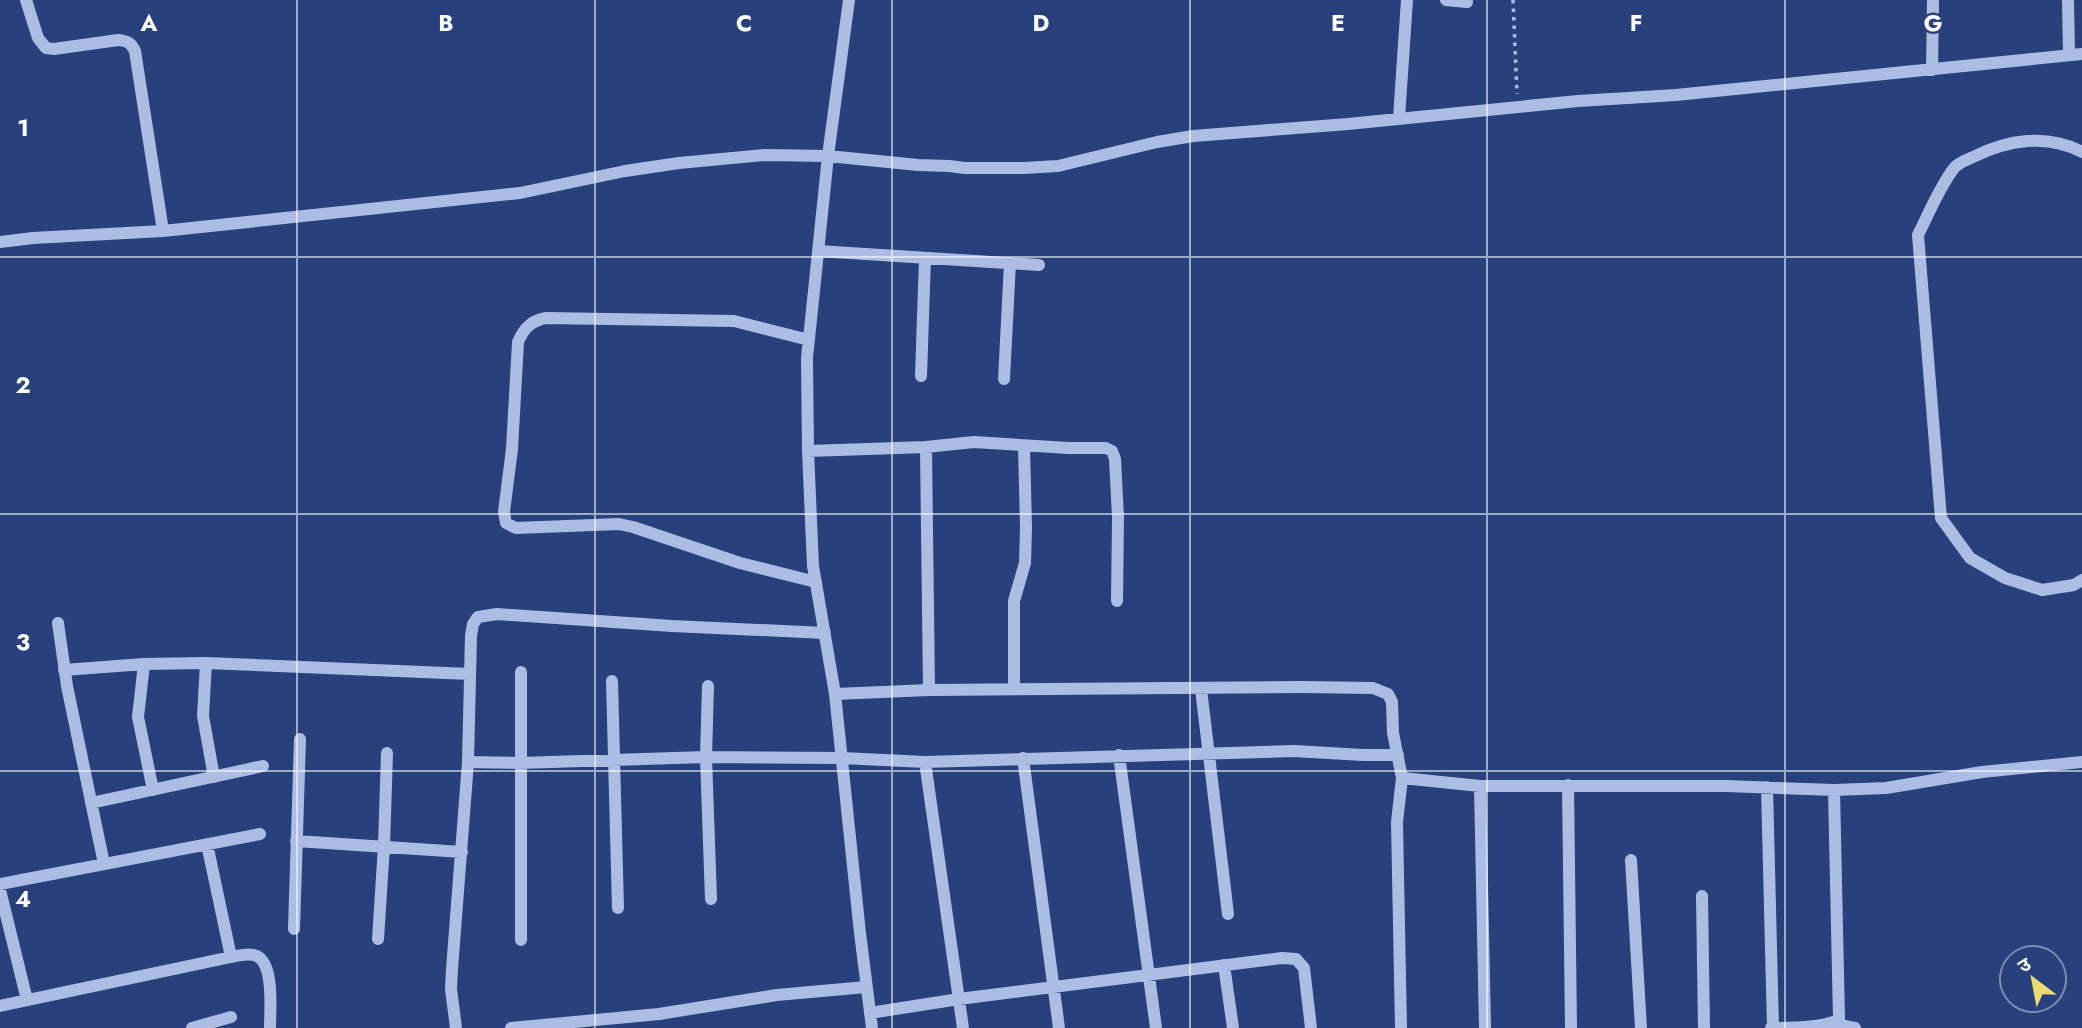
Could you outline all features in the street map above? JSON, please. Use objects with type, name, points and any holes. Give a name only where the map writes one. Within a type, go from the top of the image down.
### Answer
[{"type":"street","points":[[26,0],[38,38],[46,48],[118,40],[132,44],[163,231]]},
{"type":"street","points":[[849,0],[828,156],[807,358],[808,452],[813,566],[835,694],[872,1028]]},
{"type":"street","points":[[1399,118],[1407,0]]},
{"type":"street","points":[[1446,0],[1467,2]]},
{"type":"street","points":[[1932,70],[1933,0]]},
{"type":"street","points":[[0,242],[163,231],[520,192],[679,163],[778,154],[990,169],[1058,166],[1193,136],[1676,95],[2075,55],[2068,0]]},
{"type":"street","points":[[2082,152],[2065,143],[2026,140],[1991,148],[1956,165],[1918,235],[1941,519],[1970,558],[2005,578],[2042,590],[2074,585],[2082,580]]},
{"type":"street","points":[[818,251],[1039,265]]},
{"type":"street","points":[[921,376],[925,258]]},
{"type":"street","points":[[1004,379],[1010,263]]},
{"type":"street","points":[[809,340],[734,321],[536,320],[522,333],[518,342],[512,449],[504,512],[506,523],[516,528],[620,524],[740,563],[816,582]]},
{"type":"street","points":[[808,452],[926,447],[974,442],[1068,448],[1106,447],[1112,451],[1115,459],[1118,517],[1117,601]]},
{"type":"street","points":[[1014,689],[1014,601],[1024,563],[1026,527],[1024,446]]},
{"type":"street","points":[[926,447],[929,690]]},
{"type":"street","points":[[456,1028],[452,969],[468,762],[473,624],[478,617],[485,615],[825,633]]},
{"type":"street","points":[[58,623],[64,670],[104,864]]},
{"type":"street","points":[[64,670],[206,663],[470,674]]},
{"type":"street","points":[[206,663],[204,716],[214,777]]},
{"type":"street","points":[[145,664],[138,717],[153,790]]},
{"type":"street","points":[[521,672],[521,940]]},
{"type":"street","points":[[612,681],[618,908]]},
{"type":"street","points":[[708,686],[706,757],[711,899]]},
{"type":"street","points":[[835,694],[929,690],[1201,690],[1301,687],[1373,688],[1388,694],[1392,702],[1393,733],[1402,778],[1397,822],[1401,1028]]},
{"type":"street","points":[[1201,690],[1228,914]]},
{"type":"street","points":[[294,929],[300,739]]},
{"type":"street","points":[[468,762],[706,757],[842,758],[925,762],[1294,751],[1398,754]]},
{"type":"street","points":[[378,939],[387,753]]},
{"type":"street","points":[[1119,755],[1156,1028]]},
{"type":"street","points":[[1023,758],[1059,1028]]},
{"type":"street","points":[[925,762],[963,1028]]},
{"type":"street","points":[[1402,778],[1480,786],[1768,787],[1834,790],[1886,788],[1982,772],[2082,762]]},
{"type":"street","points":[[91,803],[262,766]]},
{"type":"street","points":[[1569,785],[1571,1028]]},
{"type":"street","points":[[1480,786],[1485,1028]]},
{"type":"street","points":[[1768,787],[1772,1028],[1824,1027],[1834,1024],[1856,1028]]},
{"type":"street","points":[[1834,790],[1840,1012],[1839,1019],[1834,1024]]},
{"type":"street","points":[[0,884],[260,834]]},
{"type":"street","points":[[296,841],[462,852]]},
{"type":"street","points":[[207,844],[231,957]]},
{"type":"street","points":[[1632,860],[1641,1028]]},
{"type":"street","points":[[0,890],[27,1000]]},
{"type":"street","points":[[1702,896],[1704,1028]]},
{"type":"street","points":[[0,1006],[231,957],[254,955],[267,967],[270,1028]]},
{"type":"street","points":[[870,1013],[959,999],[1282,958],[1296,959],[1304,968],[1311,1028]]},
{"type":"street","points":[[1224,965],[1233,1028]]},
{"type":"street","points":[[511,1028],[659,1014],[777,995],[866,987]]},
{"type":"street","points":[[192,1028],[232,1017]]},
{"type":"path","points":[[1513,0],[1518,107]]}]
